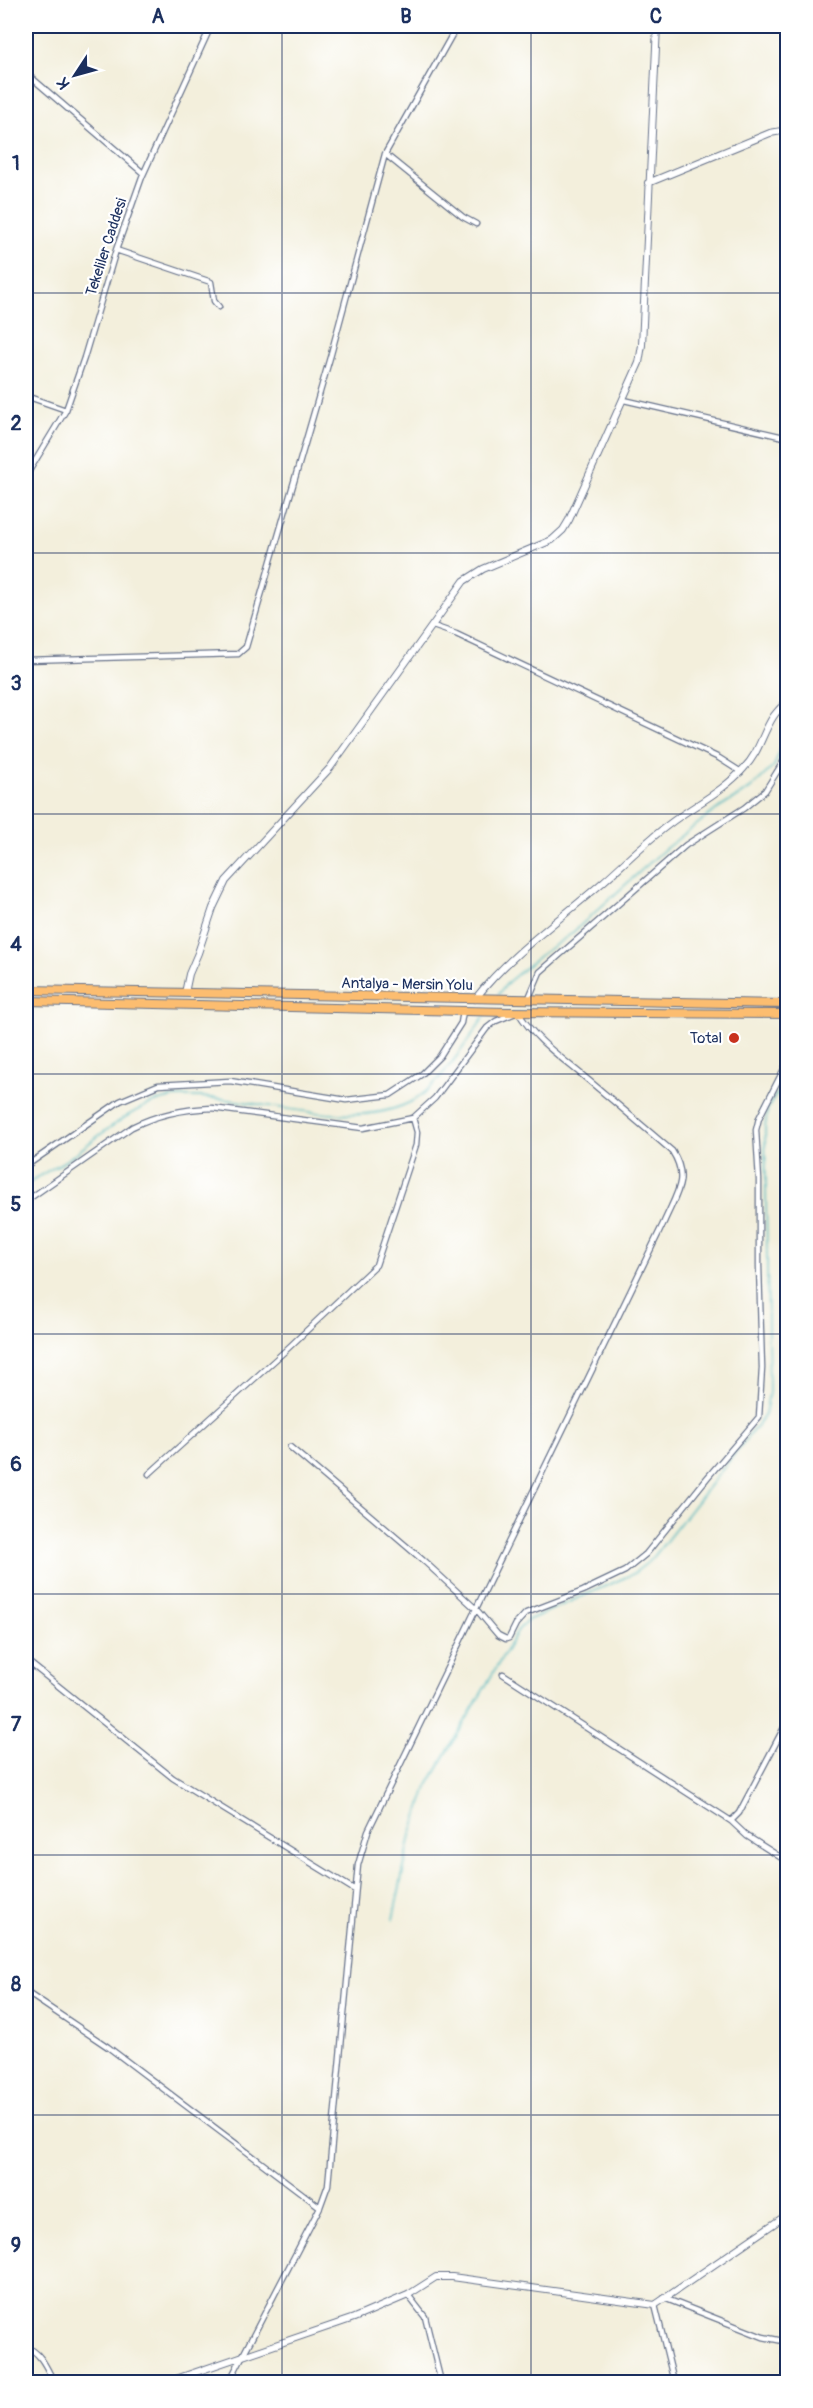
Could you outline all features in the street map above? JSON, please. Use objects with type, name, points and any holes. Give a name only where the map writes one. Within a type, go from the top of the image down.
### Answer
[{"type":"highway","name":"Antalya - Mersin Yolu","points":[[26,990],[788,1004]]},
{"type":"highway","name":"Antalya - Mersin Yolu","points":[[26,1002],[508,1012],[788,1014]]},
{"type":"street","name":"Tekeliler Caddesi","points":[[26,476],[66,410],[116,250],[143,173],[211,26]]},
{"type":"street","points":[[26,660],[238,654],[246,647],[331,354],[385,154],[457,26]]},
{"type":"street","points":[[185,993],[189,974],[213,908],[226,881],[330,768],[464,581],[483,569],[552,540],[569,520],[639,363],[642,345],[657,26]]},
{"type":"street","points":[[26,73],[143,173]]},
{"type":"street","points":[[648,183],[770,133],[788,130]]},
{"type":"street","points":[[385,154],[463,217],[476,224]]},
{"type":"street","points":[[116,250],[211,282],[214,288],[214,301],[219,307]]},
{"type":"street","points":[[26,396],[66,410]]},
{"type":"street","points":[[624,400],[788,438]]},
{"type":"street","points":[[433,626],[456,634],[708,753],[741,772]]},
{"type":"street","points":[[478,999],[485,986],[546,928],[678,817],[711,797],[741,772],[759,749],[773,717],[788,699]]},
{"type":"street","points":[[528,1000],[540,972],[686,845],[744,808],[765,791],[788,754]]},
{"type":"street","points":[[26,1166],[120,1101],[158,1085],[230,1081],[346,1100],[371,1099],[390,1095],[422,1074],[440,1056],[461,1023],[463,1011]]},
{"type":"street","points":[[26,1201],[132,1127],[150,1118],[192,1109],[213,1108],[363,1128],[413,1118],[435,1098],[487,1028],[496,1021],[518,1012],[527,1028],[545,1047],[585,1077],[672,1151],[680,1164],[682,1182],[368,1831],[358,1865],[334,2143],[328,2185],[320,2207],[229,2382]]},
{"type":"street","points":[[290,1447],[425,1562],[476,1609],[498,1635],[506,1639],[526,1613],[583,1591],[625,1571],[656,1544],[694,1493],[759,1417],[762,1368],[756,1130],[759,1118],[788,1061]]},
{"type":"street","points":[[149,1474],[376,1265],[416,1145],[417,1132],[413,1118]]},
{"type":"street","points":[[26,1660],[172,1778],[356,1890]]},
{"type":"street","points":[[503,1674],[731,1821],[747,1836],[788,1862]]},
{"type":"street","points":[[731,1821],[739,1813],[788,1720]]},
{"type":"street","points":[[26,1992],[108,2047],[320,2207]]},
{"type":"street","points":[[167,2382],[354,2318],[408,2295],[436,2277],[452,2277],[655,2305],[788,2214]]},
{"type":"street","points":[[408,2295],[425,2317],[441,2382]]},
{"type":"street","points":[[664,2298],[763,2337],[788,2342]]},
{"type":"street","points":[[655,2305],[674,2382]]},
{"type":"street","points":[[26,2347],[32,2349],[43,2360],[54,2382]]},
{"type":"waterway","points":[[498,995],[508,982],[571,934],[666,848],[716,810],[750,789],[774,766],[788,730]]},
{"type":"waterway","points":[[26,1186],[134,1112],[163,1100],[178,1097],[206,1097],[332,1114],[362,1114],[390,1110],[416,1099],[435,1083],[486,1014]]},
{"type":"waterway","points":[[393,1919],[411,1835],[427,1787],[518,1630],[528,1620],[633,1574],[652,1559],[765,1415],[769,1392],[765,1127],[768,1108],[788,1075]]},
{"type":"place","name":"Total","points":[[734,1038]]}]
